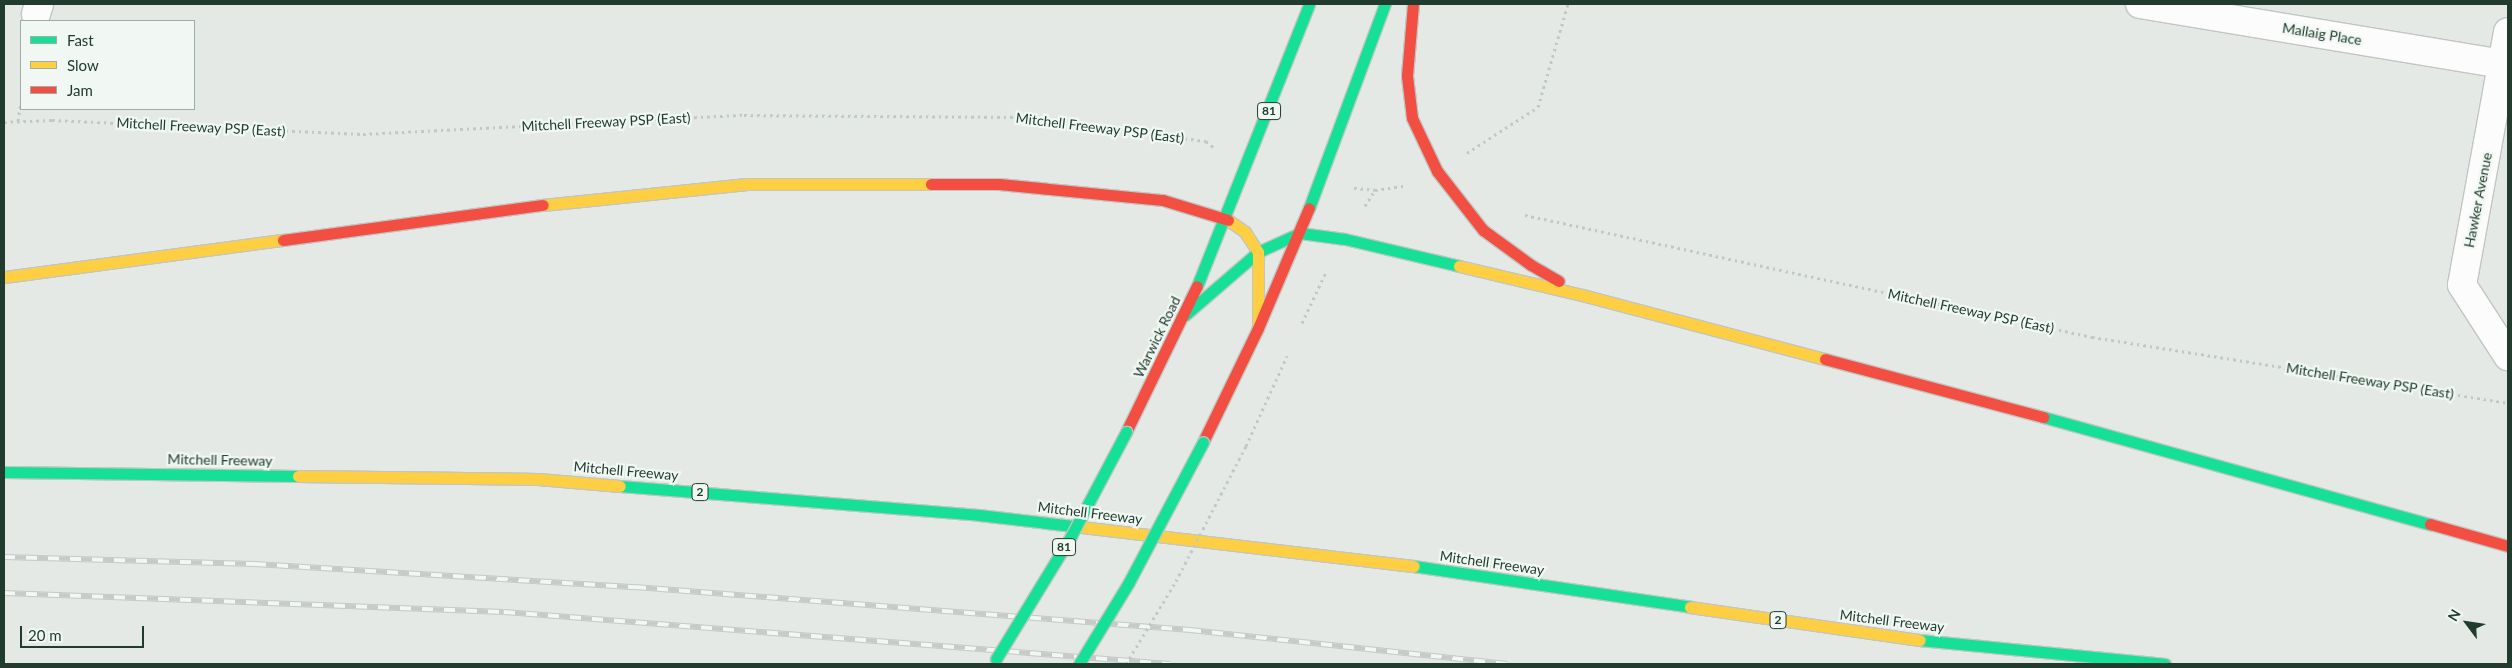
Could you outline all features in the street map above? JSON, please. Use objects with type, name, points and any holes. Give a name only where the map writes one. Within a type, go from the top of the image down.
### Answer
[{"type":"main road","name":"Warwick Road","points":[[993,664],[1071,536],[1185,315],[1226,218],[1309,4]]},
{"type":"main road","points":[[1079,664],[1129,582],[1203,442],[1258,328],[1300,233],[1385,4]]},
{"type":"main road","points":[[1413,4],[1407,76],[1412,118],[1437,171],[1483,230],[1530,265],[1586,296]]},
{"type":"main road","points":[[4,277],[544,205],[747,184],[999,184],[1163,200],[1226,218],[1245,232],[1258,252],[1258,328]]},
{"type":"main road","points":[[1185,315],[1258,252],[1300,233],[1345,238],[1586,296],[1971,398],[2508,546]]},
{"type":"main road","name":"Mitchell Freeway","points":[[4,472],[538,479],[969,514],[1393,563],[1884,636],[2165,664]]},
{"type":"street","name":"Mallaig Place","points":[[2140,4],[2503,64]]},
{"type":"street","name":"Hawker Avenue","points":[[2508,32],[2462,285],[2508,356]]},
{"type":"path","points":[[1462,156],[1538,107],[1568,4]]},
{"type":"path","points":[[18,121],[20,108]]},
{"type":"path","name":"Mitchell Freeway PSP (East)","points":[[4,122],[52,120],[363,134],[744,115],[1030,117],[1206,141]]},
{"type":"path","name":"Mitchell Freeway PSP (East)","points":[[1515,213],[2092,337],[2508,403]]},
{"type":"path","points":[[1126,664],[1176,580],[1246,446]]},
{"type":"railway","points":[[4,557],[255,564],[635,587],[1190,630],[1507,664]]},
{"type":"railway","points":[[4,593],[504,612],[1170,664]]},
{"type":"traffic: fast","points":[[1197,286],[1309,4]]},
{"type":"traffic: fast","points":[[1309,208],[1385,4]]},
{"type":"traffic: fast","points":[[1185,315],[1258,252],[1300,233],[1345,239],[1459,266]]},
{"type":"traffic: fast","points":[[2043,417],[2430,524]]},
{"type":"traffic: fast","points":[[996,659],[1071,536],[1126,432]]},
{"type":"traffic: fast","points":[[1079,664],[1129,582],[1203,442]]},
{"type":"traffic: fast","points":[[4,472],[298,476]]},
{"type":"traffic: fast","points":[[620,486],[979,515],[1081,527]]},
{"type":"traffic: fast","points":[[1414,566],[1690,607]]},
{"type":"traffic: fast","points":[[1920,640],[2165,664]]},
{"type":"traffic: slow","points":[[543,205],[747,184],[931,184]]},
{"type":"traffic: slow","points":[[1228,220],[1245,232],[1258,252],[1258,328]]},
{"type":"traffic: slow","points":[[4,277],[283,240]]},
{"type":"traffic: slow","points":[[1459,266],[1586,296],[1825,359]]},
{"type":"traffic: slow","points":[[298,476],[538,479],[620,486]]},
{"type":"traffic: slow","points":[[1081,527],[1414,566]]},
{"type":"traffic: slow","points":[[1690,607],[1920,640]]},
{"type":"traffic: jam","points":[[1413,4],[1407,76],[1412,118],[1437,171],[1483,230],[1531,265],[1559,281]]},
{"type":"traffic: jam","points":[[931,184],[999,184],[1163,200],[1228,220]]},
{"type":"traffic: jam","points":[[283,240],[543,205]]},
{"type":"traffic: jam","points":[[1203,442],[1258,328],[1309,208]]},
{"type":"traffic: jam","points":[[1126,432],[1197,286]]},
{"type":"traffic: jam","points":[[1825,359],[2043,417]]},
{"type":"traffic: jam","points":[[2430,524],[2508,546]]}]
